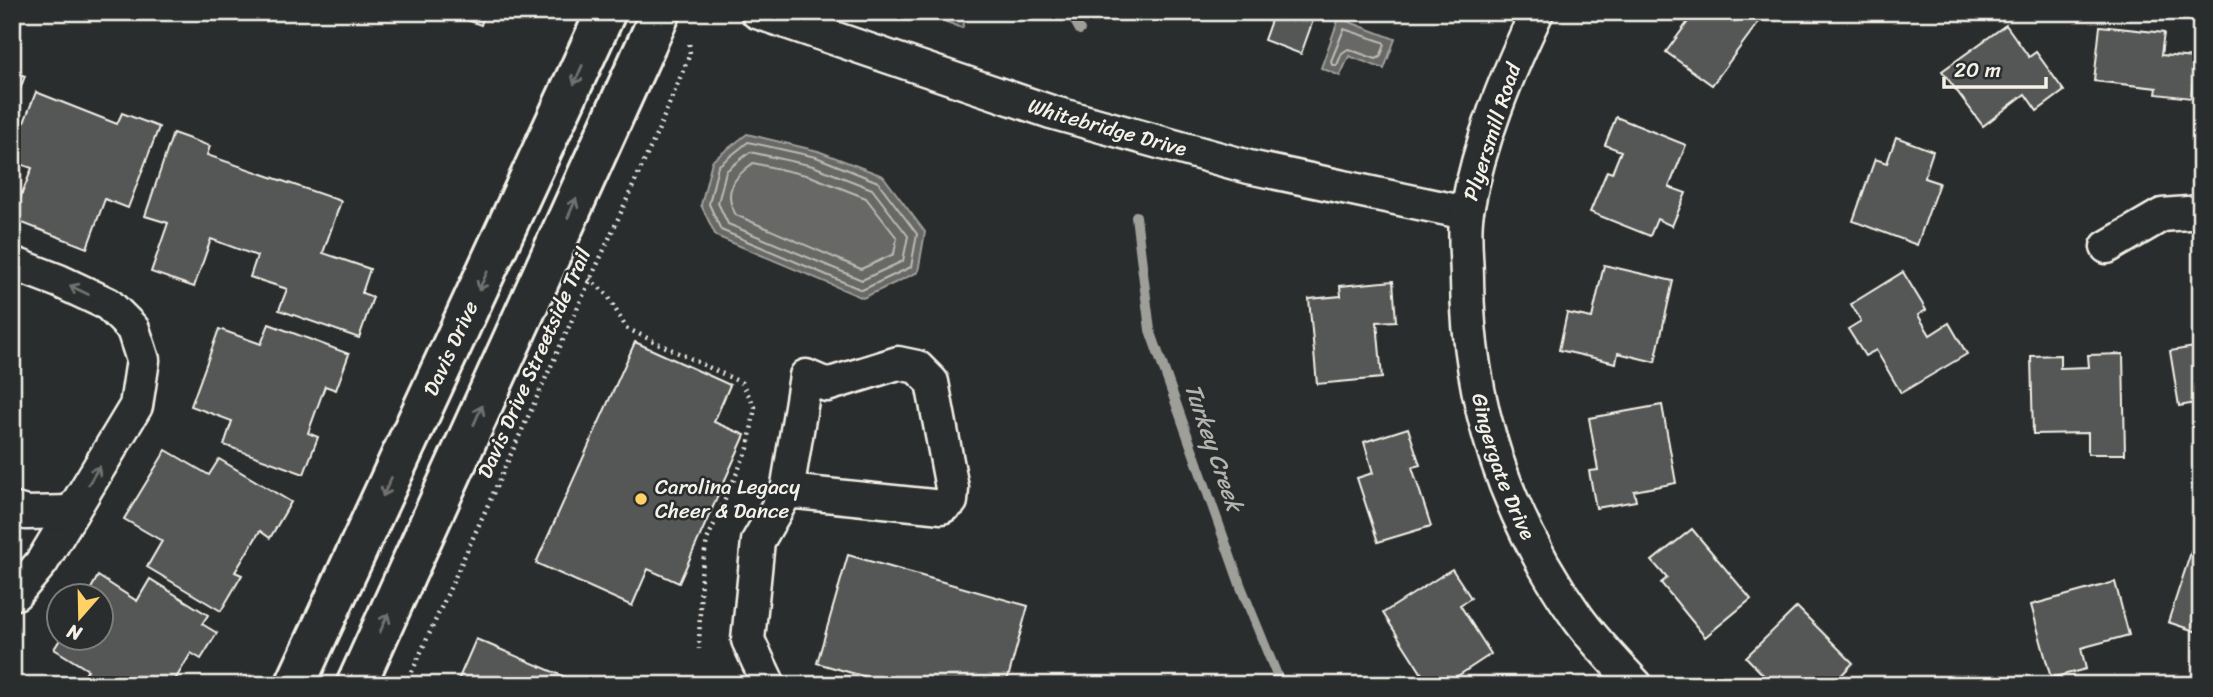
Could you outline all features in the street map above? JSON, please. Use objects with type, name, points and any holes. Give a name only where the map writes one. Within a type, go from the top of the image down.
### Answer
[{"type":"main road","name":"Davis Drive","points":[[295,685],[606,12]]},
{"type":"main road","points":[[356,685],[661,12]]},
{"type":"street","name":"Whitebridge Drive","points":[[757,12],[1051,112],[1249,167],[1466,213]]},
{"type":"street","name":"Plyersmill Road","points":[[1466,213],[1485,140],[1509,69],[1537,12]]},
{"type":"street","points":[[2107,247],[2162,215],[2201,212]]},
{"type":"street","name":"Gingergate Drive","points":[[1466,213],[1467,314],[1474,372],[1497,465],[1524,530],[1548,573],[1578,618],[1636,685]]},
{"type":"street","points":[[12,263],[108,304],[133,329],[143,360],[136,406],[42,562],[13,590]]},
{"type":"street","points":[[769,685],[748,640],[758,541],[787,491],[806,376],[827,385],[898,363],[917,367],[932,382],[952,488],[951,500],[942,507],[787,491]]},
{"type":"street","points":[[12,509],[26,513],[72,512]]},
{"type":"path","name":"Davis Drive Streetside Trail","points":[[406,685],[658,131],[690,54]]},
{"type":"path","points":[[589,279],[607,293],[626,328],[742,383],[755,407],[748,448],[706,540],[701,574],[699,649]]},
{"type":"shaded area","points":[[921,12],[969,12],[962,28]]},
{"type":"water","points":[[1339,18],[1395,39],[1384,69],[1349,56],[1340,76],[1321,68]]},
{"type":"water","points":[[747,134],[818,151],[883,176],[925,232],[918,272],[863,298],[716,236],[701,205],[712,161]]},
{"type":"building","points":[[444,12],[485,12],[481,25]]},
{"type":"building","points":[[1274,12],[1316,12],[1301,54],[1264,40]]},
{"type":"building","points":[[1695,12],[1757,12],[1763,16],[1712,85],[1666,52]]},
{"type":"building","points":[[2006,25],[2029,57],[2036,52],[2064,91],[2037,111],[2025,94],[1983,126],[1942,71]]},
{"type":"building","points":[[2100,26],[2164,33],[2161,55],[2195,58],[2191,98],[2156,94],[2157,88],[2094,81]]},
{"type":"building","points":[[12,72],[25,76],[12,111]]},
{"type":"building","points":[[36,92],[117,124],[122,113],[159,127],[128,208],[105,199],[87,248],[12,219],[32,168],[12,161],[12,153]]},
{"type":"building","points":[[1616,117],[1686,145],[1669,187],[1686,193],[1672,226],[1657,219],[1650,236],[1590,212],[1607,171],[1612,173],[1621,151],[1605,145]]},
{"type":"building","points":[[173,133],[210,146],[207,155],[341,201],[323,253],[370,269],[362,293],[373,297],[359,338],[279,310],[287,289],[250,277],[257,256],[211,239],[194,287],[151,272],[168,223],[145,216]]},
{"type":"building","points":[[1896,137],[1933,151],[1924,178],[1939,183],[1917,245],[1853,221],[1875,159],[1887,163]]},
{"type":"building","points":[[1604,265],[1673,281],[1655,362],[1618,353],[1616,363],[1559,350],[1567,313],[1592,318]]},
{"type":"building","points":[[1903,272],[1926,310],[1918,315],[1930,335],[1949,323],[1967,354],[1901,393],[1876,350],[1865,356],[1848,329],[1861,321],[1851,304]]},
{"type":"building","points":[[1393,281],[1396,321],[1377,322],[1382,378],[1317,384],[1309,299],[1341,296],[1340,286]]},
{"type":"building","points":[[269,324],[349,354],[336,390],[325,386],[308,433],[318,437],[304,474],[224,445],[232,421],[191,406],[219,329],[261,344]]},
{"type":"building","name":"Carolina Legacy Cheer & Dance","points":[[635,342],[730,385],[714,422],[745,435],[679,583],[648,569],[632,606],[536,563]]},
{"type":"building","points":[[2201,346],[2201,402],[2179,406],[2170,351]]},
{"type":"building","points":[[2123,354],[2125,454],[2088,454],[2088,433],[2033,434],[2031,356],[2060,355],[2060,368],[2089,367],[2088,355]]},
{"type":"building","points":[[1662,405],[1676,483],[1634,491],[1636,501],[1596,508],[1589,471],[1598,470],[1589,418]]},
{"type":"building","points":[[1408,428],[1420,465],[1412,467],[1431,526],[1378,542],[1357,478],[1373,473],[1364,442]]},
{"type":"building","points":[[166,450],[209,475],[219,459],[291,502],[270,538],[260,531],[235,572],[242,575],[221,611],[147,567],[162,541],[124,519]]},
{"type":"building","points":[[1692,529],[1751,599],[1705,637],[1661,583],[1667,578],[1652,561]]},
{"type":"building","points":[[2192,549],[2201,552],[2201,633],[2168,622]]},
{"type":"building","points":[[848,555],[1028,606],[1006,685],[894,685],[817,663]]},
{"type":"building","points":[[1452,569],[1471,598],[1460,605],[1491,654],[1444,685],[1429,685],[1383,613]]},
{"type":"building","points":[[98,576],[107,582],[95,582]]},
{"type":"building","points":[[150,579],[208,615],[202,624],[217,633],[201,659],[191,653],[172,685],[78,685],[88,670],[59,652],[116,652],[116,588],[137,601]]},
{"type":"building","points":[[2115,582],[2129,635],[2081,648],[2086,669],[2051,678],[2031,605]]},
{"type":"building","points":[[1797,607],[1853,663],[1832,685],[1773,685],[1746,657]]},
{"type":"building","points":[[476,639],[584,685],[456,685]]},
{"type":"waterway","name":"Turkey Creek","points":[[1070,12],[1080,30]]},
{"type":"waterway","name":"Turkey Creek","points":[[1136,216],[1150,330],[1241,587],[1281,685]]},
{"type":"place","name":"Carolina Legacy Cheer & Dance","points":[[641,499]]}]
